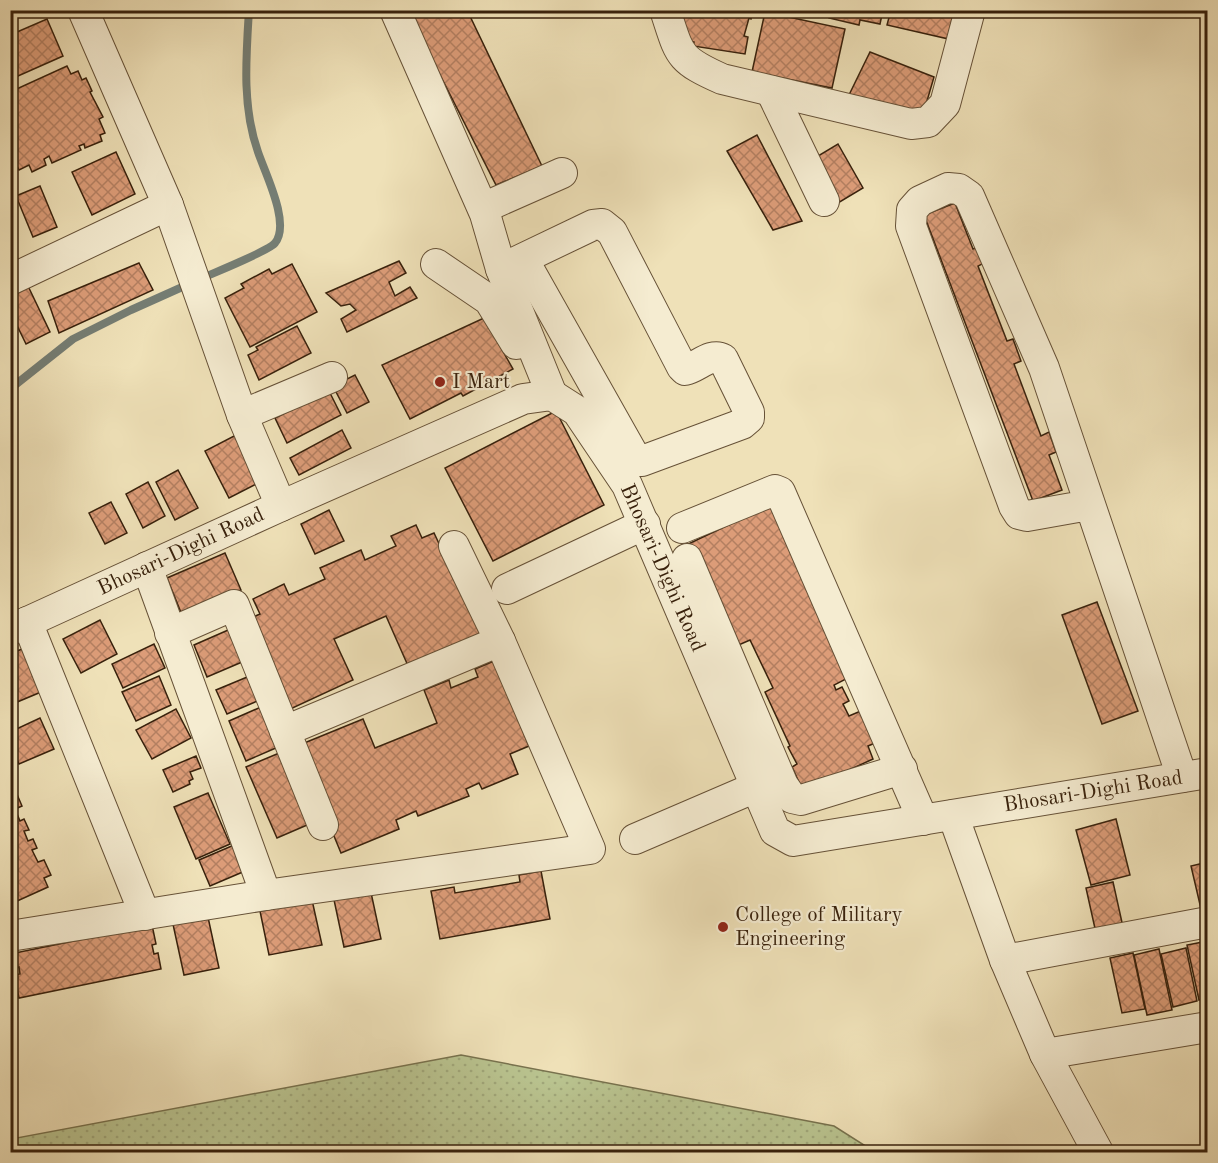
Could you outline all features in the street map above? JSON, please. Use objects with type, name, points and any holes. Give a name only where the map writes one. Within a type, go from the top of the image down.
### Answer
[{"type":"street","points":[[83,10],[168,205],[242,415],[281,506]]},
{"type":"street","points":[[395,10],[483,208],[512,264],[637,461],[742,424],[749,418],[749,412],[723,359],[713,356],[691,369],[682,368],[612,232],[602,224],[593,225],[512,264]]},
{"type":"street","points":[[665,10],[678,51],[693,66],[722,79],[911,124],[928,122],[945,104],[970,10]]},
{"type":"street","points":[[771,91],[824,201]]},
{"type":"street","points":[[483,208],[562,173]]},
{"type":"street","points":[[1089,505],[1027,516],[1018,514],[911,226],[912,210],[920,201],[948,188],[960,189],[969,196],[1044,368],[1089,505],[1195,775]]},
{"type":"street","points":[[10,280],[168,205]]},
{"type":"street","points":[[436,264],[489,300],[529,366],[525,375],[482,398],[485,415]]},
{"type":"street","points":[[512,264],[552,395]]},
{"type":"street","points":[[242,415],[332,377]]},
{"type":"street","name":"Bhosari-Dighi Road","points":[[19,626],[485,415],[523,399],[552,395],[577,411],[627,485],[775,831],[793,841],[1195,775]]},
{"type":"street","points":[[682,528],[775,490],[780,492],[923,820]]},
{"type":"street","points":[[507,589],[645,524]]},
{"type":"street","points":[[10,936],[266,895],[590,849],[500,641],[454,546]]},
{"type":"street","points":[[687,559],[783,785],[792,798],[801,800],[902,770]]},
{"type":"street","points":[[147,567],[266,895]]},
{"type":"street","points":[[170,633],[234,605],[323,825]]},
{"type":"street","points":[[19,626],[145,915]]},
{"type":"street","points":[[285,731],[500,641]]},
{"type":"street","points":[[635,839],[756,787]]},
{"type":"street","points":[[953,815],[1005,960],[1046,1054],[1098,1152]]},
{"type":"street","points":[[1005,960],[1208,922]]},
{"type":"street","points":[[1046,1054],[1208,1027]]},
{"type":"green space","points":[[461,1055],[834,1126],[875,1152],[11,1152],[11,1139]]},
{"type":"building","points":[[407,10],[467,10],[542,166],[496,185]]},
{"type":"building","points":[[683,10],[753,10],[744,36],[748,37],[745,54],[693,46],[694,42],[677,38]]},
{"type":"building","points":[[817,10],[883,10],[880,24],[860,20],[859,25],[829,18],[830,13]]},
{"type":"building","points":[[891,10],[959,10],[953,40],[887,25]]},
{"type":"building","points":[[765,12],[845,29],[832,88],[752,72]]},
{"type":"building","points":[[47,19],[63,56],[18,76],[10,60],[10,35]]},
{"type":"building","points":[[870,52],[934,77],[922,118],[848,97]]},
{"type":"building","points":[[67,66],[71,74],[78,71],[82,80],[86,78],[92,91],[90,92],[103,117],[99,119],[105,133],[100,135],[102,141],[85,148],[84,144],[79,146],[81,150],[52,163],[49,156],[44,159],[46,165],[32,172],[29,165],[19,170],[10,147],[10,92]]},
{"type":"building","points":[[757,135],[802,221],[773,230],[727,151]]},
{"type":"building","points":[[838,144],[863,188],[838,203],[813,159]]},
{"type":"building","points":[[116,152],[135,194],[92,215],[72,172]]},
{"type":"building","points":[[40,186],[57,227],[33,237],[16,196]]},
{"type":"building","points":[[955,203],[973,249],[980,246],[986,262],[978,266],[1007,341],[1013,339],[1021,361],[1014,364],[1041,436],[1049,432],[1056,452],[1049,455],[1062,490],[1033,501],[924,215]]},
{"type":"building","points":[[399,261],[406,273],[389,282],[395,296],[410,287],[417,298],[347,332],[341,319],[356,310],[350,304],[341,306],[326,293]]},
{"type":"building","points":[[139,263],[153,290],[59,333],[48,301]]},
{"type":"building","points":[[292,264],[317,312],[250,347],[225,298],[244,288],[241,284],[269,269],[272,274]]},
{"type":"building","points":[[28,286],[50,332],[26,344],[10,311],[10,295]]},
{"type":"building","points":[[484,318],[513,369],[463,396],[461,393],[410,419],[382,365]]},
{"type":"building","points":[[297,326],[311,353],[259,380],[248,355],[258,350],[256,347]]},
{"type":"building","points":[[355,375],[369,402],[347,413],[333,386]]},
{"type":"building","points":[[329,391],[341,415],[287,443],[275,418]]},
{"type":"building","points":[[556,411],[604,505],[493,561],[445,468]]},
{"type":"building","points":[[342,430],[351,448],[299,475],[290,458]]},
{"type":"building","points":[[236,435],[260,482],[229,498],[205,451]]},
{"type":"building","points":[[178,470],[198,508],[175,520],[156,482]]},
{"type":"building","points":[[148,482],[165,516],[143,528],[126,494]]},
{"type":"building","points":[[111,502],[127,533],[105,544],[89,513]]},
{"type":"building","points":[[777,502],[848,678],[834,685],[836,690],[842,687],[849,701],[843,704],[849,716],[863,710],[875,743],[868,746],[873,759],[803,791],[792,767],[797,764],[765,692],[773,688],[750,640],[734,647],[686,545]]},
{"type":"building","points":[[329,510],[344,541],[315,554],[301,524]]},
{"type":"building","points":[[416,525],[422,538],[434,533],[486,633],[409,668],[386,616],[334,639],[353,680],[286,711],[246,620],[260,614],[253,599],[284,584],[289,595],[325,579],[320,568],[361,550],[365,560],[396,546],[391,536]]},
{"type":"building","points":[[225,553],[241,590],[182,615],[167,578]]},
{"type":"building","points":[[1097,602],[1138,711],[1102,724],[1062,615]]},
{"type":"building","points":[[100,620],[117,654],[81,673],[63,639]]},
{"type":"building","points":[[235,627],[249,659],[207,677],[194,645]]},
{"type":"building","points":[[154,644],[165,668],[123,688],[112,664]]},
{"type":"building","points":[[22,649],[41,692],[10,705],[10,654]]},
{"type":"building","points":[[494,661],[529,746],[510,754],[518,774],[482,789],[479,783],[466,789],[469,796],[418,816],[416,811],[396,820],[399,829],[341,853],[297,746],[363,719],[375,748],[437,723],[424,690],[449,680],[451,688],[478,677],[475,669]]},
{"type":"building","points":[[252,675],[262,699],[227,714],[216,690]]},
{"type":"building","points":[[159,676],[171,705],[136,721],[122,692]]},
{"type":"building","points":[[261,707],[278,747],[246,761],[229,721]]},
{"type":"building","points":[[176,709],[191,738],[152,759],[136,730]]},
{"type":"building","points":[[40,718],[54,749],[19,764],[10,744],[10,732]]},
{"type":"building","points":[[284,751],[314,822],[277,838],[246,767]]},
{"type":"building","points":[[196,756],[201,768],[190,772],[193,779],[189,781],[190,784],[173,792],[163,770]]},
{"type":"building","points":[[16,792],[22,806],[15,809],[20,821],[24,819],[29,830],[24,831],[28,841],[33,839],[37,848],[32,850],[38,862],[44,860],[51,875],[44,878],[48,887],[15,902],[10,891],[10,794]]},
{"type":"building","points":[[208,793],[230,844],[196,859],[174,807]]},
{"type":"building","points":[[1116,819],[1130,875],[1091,885],[1076,830]]},
{"type":"building","points":[[234,845],[245,871],[210,886],[199,860]]},
{"type":"building","points":[[1208,862],[1208,908],[1201,909],[1191,866]]},
{"type":"building","points":[[541,871],[550,919],[440,939],[431,891],[454,887],[455,893],[520,882],[519,875]]},
{"type":"building","points":[[1113,882],[1123,927],[1096,933],[1086,888]]},
{"type":"building","points":[[370,888],[381,939],[344,947],[333,895]]},
{"type":"building","points":[[312,900],[322,945],[269,955],[260,911]]},
{"type":"building","points":[[206,908],[219,968],[184,975],[171,915]]},
{"type":"building","points":[[152,925],[156,944],[152,945],[154,954],[158,953],[161,969],[19,998],[14,975],[20,974],[19,967],[13,969],[10,954]]},
{"type":"building","points":[[1208,941],[1208,998],[1199,1000],[1187,945]]},
{"type":"building","points":[[1186,948],[1197,1001],[1173,1007],[1161,954]]},
{"type":"building","points":[[1159,949],[1172,1010],[1147,1015],[1134,955]]},
{"type":"building","points":[[1133,953],[1145,1009],[1122,1013],[1110,958]]},
{"type":"waterway","points":[[200,279],[271,247],[279,234],[280,224],[275,198],[258,152],[249,118],[246,82],[249,10]]},
{"type":"waterway","points":[[10,389],[73,339],[189,284]]},
{"type":"place","name":"I Mart","points":[[440,382]]},
{"type":"place","name":"College of Military Engineering","points":[[723,927]]}]
